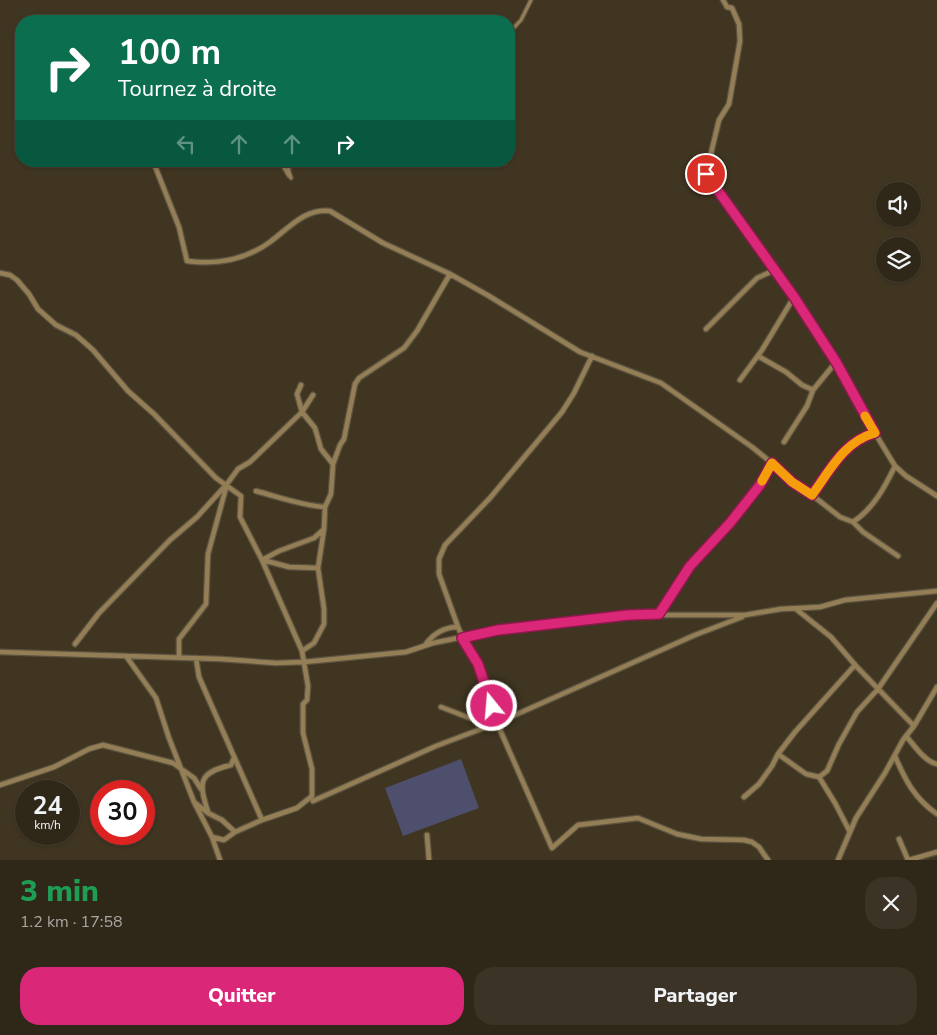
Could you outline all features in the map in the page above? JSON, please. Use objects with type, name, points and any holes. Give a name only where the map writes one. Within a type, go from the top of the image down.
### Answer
[{"type":"street","points":[[515,26],[521,20],[531,0]]},
{"type":"street","points":[[723,0],[727,8],[732,8],[739,24],[740,41],[729,104],[719,120],[706,174],[794,297],[836,362],[895,466],[906,476],[937,496]]},
{"type":"street","points":[[155,167],[179,227],[187,261],[213,264],[235,260],[269,243],[298,219],[314,211],[330,211],[383,243],[450,274],[533,322],[580,352],[661,383],[772,463],[792,482],[840,517],[853,522],[863,532],[898,556]]},
{"type":"street","points":[[284,167],[290,178],[289,167]]},
{"type":"street","points":[[706,329],[757,278],[775,270]]},
{"type":"street","points":[[0,273],[10,275],[17,280],[29,294],[38,309],[56,325],[76,334],[93,350],[128,391],[154,414],[216,478],[227,484],[241,496],[240,517],[262,560],[302,651],[308,686],[307,700],[303,704],[303,733],[312,770],[312,796],[298,808],[262,820],[235,832],[224,840],[212,837]]},
{"type":"street","points":[[302,651],[314,643],[324,624],[324,609],[318,568],[324,529],[325,507],[331,494],[333,464],[344,439],[355,384],[359,378],[404,348],[417,331],[450,274]]},
{"type":"street","points":[[740,380],[758,356],[794,297]]},
{"type":"street","points":[[592,356],[574,393],[558,417],[490,498],[445,545],[439,559],[439,574],[462,638],[478,664],[497,723],[552,848],[578,825],[638,818],[685,836],[701,839],[752,842],[759,847],[768,860]]},
{"type":"street","points":[[758,356],[813,390]]},
{"type":"street","points":[[784,442],[807,406],[813,390],[836,362]]},
{"type":"street","points":[[301,385],[297,394],[302,412],[315,428],[321,449],[333,464]]},
{"type":"street","points":[[76,644],[99,613],[170,540],[197,517],[238,469],[250,462],[302,412],[313,395]]},
{"type":"street","points":[[812,495],[843,452],[866,435],[875,433]]},
{"type":"street","points":[[659,614],[690,566],[730,523],[760,485],[772,463]]},
{"type":"street","points":[[853,522],[872,505],[882,491],[895,466]]},
{"type":"street","points":[[179,658],[180,638],[206,604],[208,554],[227,484]]},
{"type":"street","points":[[256,491],[301,504],[325,507]]},
{"type":"street","points":[[262,560],[279,551],[314,538],[324,529]]},
{"type":"street","points":[[262,560],[289,568],[318,568]]},
{"type":"street","points":[[0,652],[196,658],[276,663],[304,662],[406,652],[424,645],[507,629],[628,615],[745,615],[781,609],[820,607],[845,600],[937,591]]},
{"type":"street","points":[[819,777],[827,771],[839,744],[858,712],[878,689],[937,603]]},
{"type":"street","points":[[796,609],[831,637],[855,665],[914,726]]},
{"type":"street","points":[[313,800],[436,746],[497,723],[745,615]]},
{"type":"street","points":[[424,645],[436,632],[458,627]]},
{"type":"street","points":[[126,656],[156,698],[169,738],[194,802],[212,837],[220,860]]},
{"type":"street","points":[[196,658],[199,677],[262,820]]},
{"type":"street","points":[[744,797],[760,784],[778,754],[855,665]]},
{"type":"street","points":[[838,860],[860,812],[937,687]]},
{"type":"street","points":[[442,706],[480,722],[497,723]]},
{"type":"street","points":[[906,736],[922,754],[937,764]]},
{"type":"street","points":[[0,785],[54,766],[89,749],[103,745],[173,763],[194,778],[201,789],[208,813]]},
{"type":"street","points":[[778,754],[806,774],[819,777],[850,832]]},
{"type":"street","points":[[895,756],[911,790],[919,800],[937,814]]},
{"type":"street","points":[[201,789],[204,779],[212,771],[231,765],[234,758]]},
{"type":"street","points":[[194,802],[208,813],[222,820],[235,832]]},
{"type":"street","points":[[427,835],[429,860]]},
{"type":"street","points":[[899,839],[908,860],[937,852]]},
{"type":"shaded area","points":[[461,759],[479,808],[403,836],[385,788]]},
{"type":"slow traffic","points":[[762,481],[772,463],[792,482],[812,495],[843,452],[866,435],[875,433],[865,416]]},
{"type":"route","points":[[492,706],[478,664],[470,648],[462,638],[498,630],[628,615],[659,614],[690,566],[730,523],[760,485],[772,463],[792,482],[812,495],[843,452],[866,435],[875,433],[836,362],[783,280],[706,174]]}]
